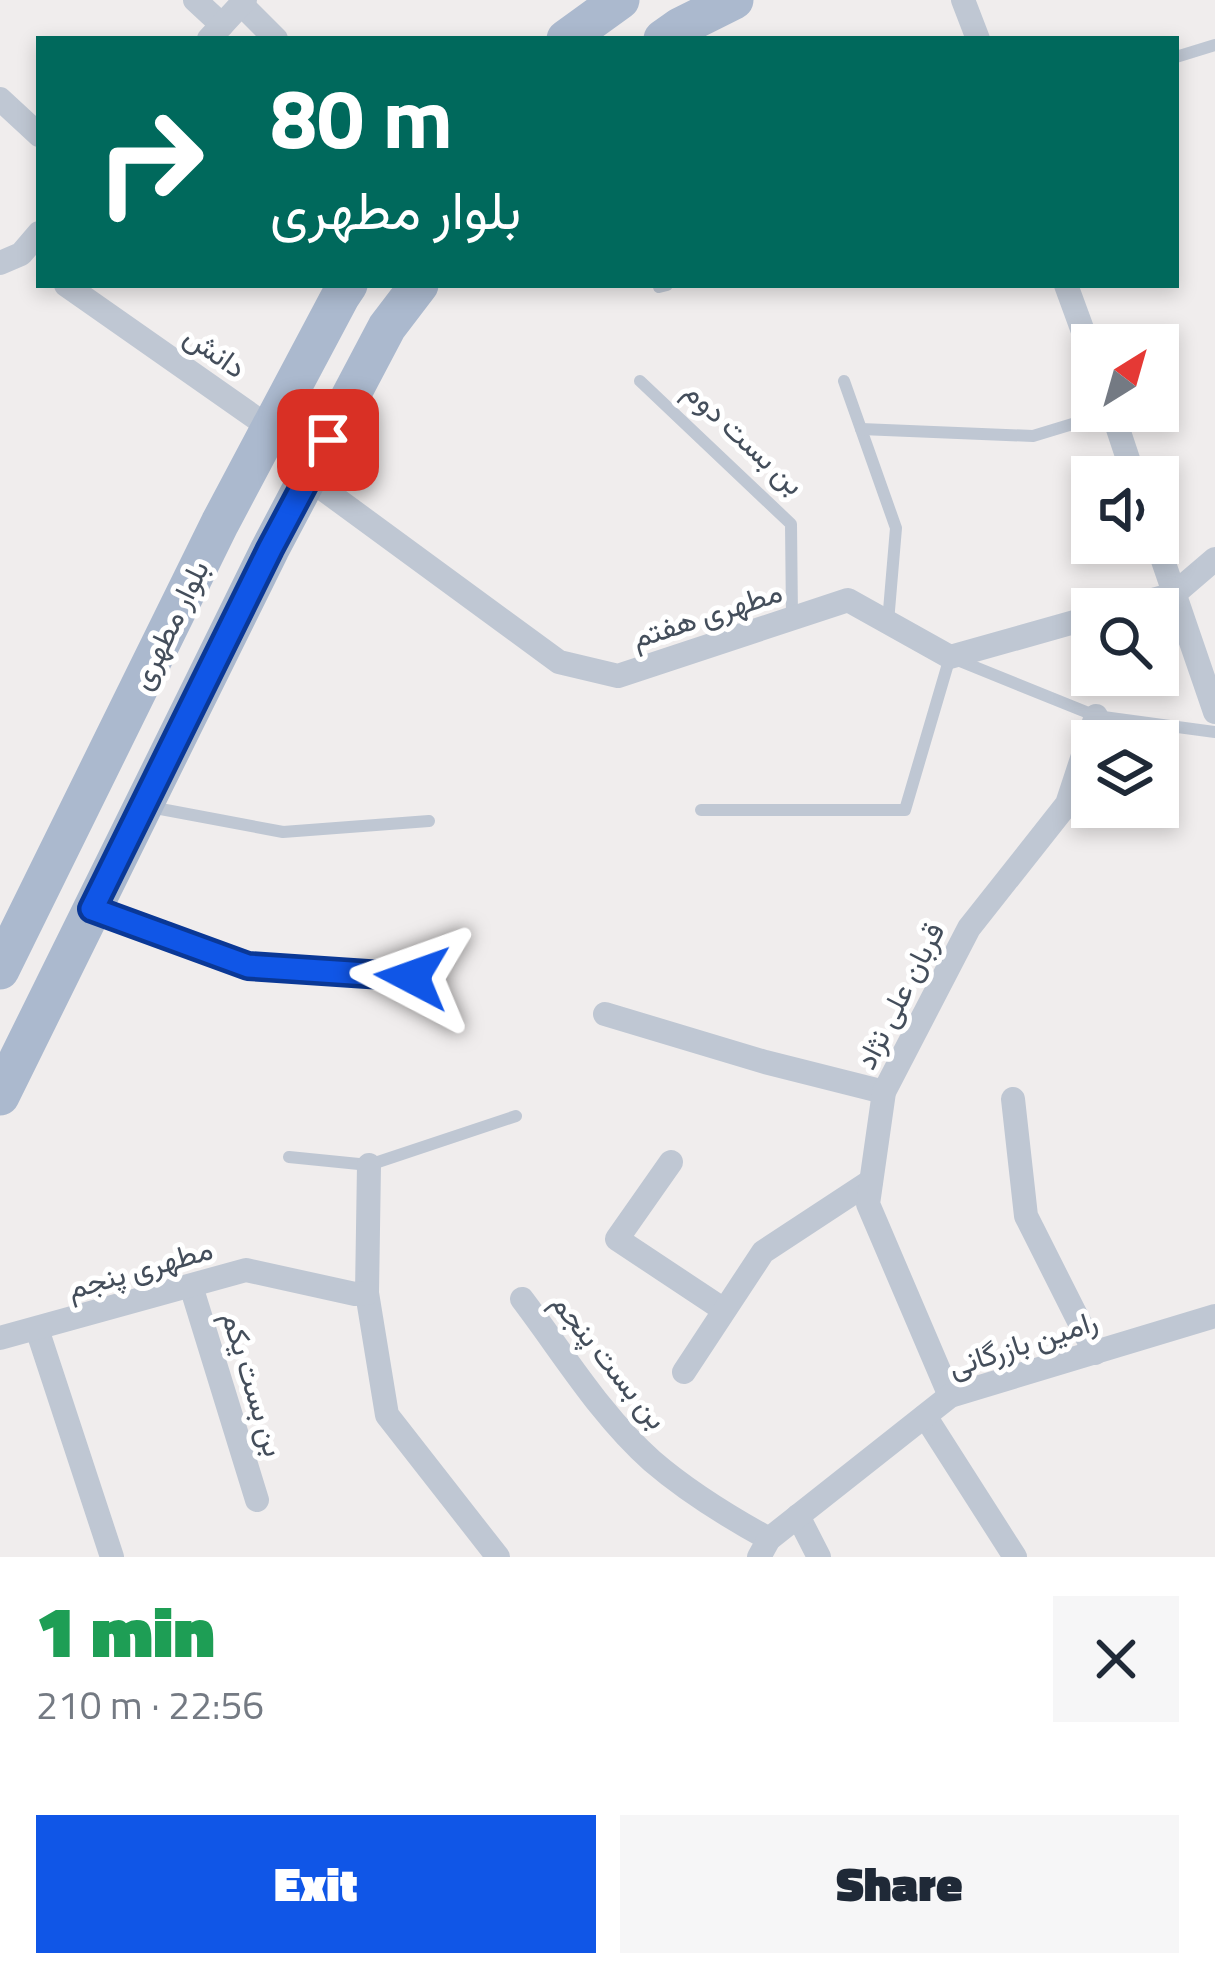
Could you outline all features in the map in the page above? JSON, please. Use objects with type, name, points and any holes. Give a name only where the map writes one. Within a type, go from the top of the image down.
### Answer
[{"type":"main road","points":[[570,36],[620,0]]},
{"type":"main road","points":[[667,36],[734,0]]},
{"type":"main road","name":"بلوار مطهری","points":[[0,970],[10,922],[347,288]]},
{"type":"main road","name":"بلوار مطهری","points":[[0,1096],[308,478],[388,327],[417,288]]},
{"type":"street","points":[[195,0],[216,32],[243,2],[273,36]]},
{"type":"street","points":[[964,0],[976,36]]},
{"type":"street","points":[[0,99],[36,132]]},
{"type":"street","name":"دانش","points":[[70,288],[270,428]]},
{"type":"street","points":[[1067,288],[1080,324]]},
{"type":"street","name":"مطهری هفتم","points":[[308,478],[559,662],[618,676],[848,600],[950,657]]},
{"type":"street","points":[[1179,590],[1215,559]]},
{"type":"street","points":[[1179,608],[1215,712]]},
{"type":"street","points":[[950,657],[1071,623]]},
{"type":"street","name":"قربان علی نژاد","points":[[950,1396],[868,1204],[884,1091],[969,928],[1067,805],[1096,716]]},
{"type":"street","points":[[92,909],[248,966],[412,977]]},
{"type":"street","points":[[605,1014],[765,1062],[884,1091]]},
{"type":"street","points":[[1013,1099],[1026,1216],[1095,1352]]},
{"type":"street","points":[[671,1162],[616,1239],[724,1310]]},
{"type":"street","points":[[369,1165],[367,1293],[387,1415],[497,1557]]},
{"type":"street","points":[[684,1372],[763,1252],[871,1181]]},
{"type":"street","name":"مطهری پنجم","points":[[0,1338],[246,1270],[367,1293]]},
{"type":"street","name":"بن بست یکم","points":[[191,1286],[257,1500]]},
{"type":"street","name":"بن بست پنجم","points":[[522,1299],[650,1459],[764,1548]]},
{"type":"street","name":"رامین بازرگانی","points":[[764,1548],[950,1396],[1215,1316]]},
{"type":"street","points":[[37,1329],[112,1557]]},
{"type":"street","points":[[925,1416],[1015,1557]]},
{"type":"street","points":[[798,1516],[820,1557]]},
{"type":"lane","points":[[1179,56],[1215,45]]},
{"type":"lane","name":"بن بست دوم","points":[[640,381],[791,524],[792,618]]},
{"type":"lane","points":[[844,381],[896,528],[888,623]]},
{"type":"lane","points":[[861,429],[1033,436],[1071,424]]},
{"type":"lane","points":[[701,810],[905,810],[950,657],[1096,716],[1215,733]]},
{"type":"lane","points":[[143,806],[283,832],[429,821]]},
{"type":"lane","points":[[289,1157],[369,1165],[516,1116]]},
{"type":"route","points":[[328,440],[92,909],[248,966],[412,977]]}]
